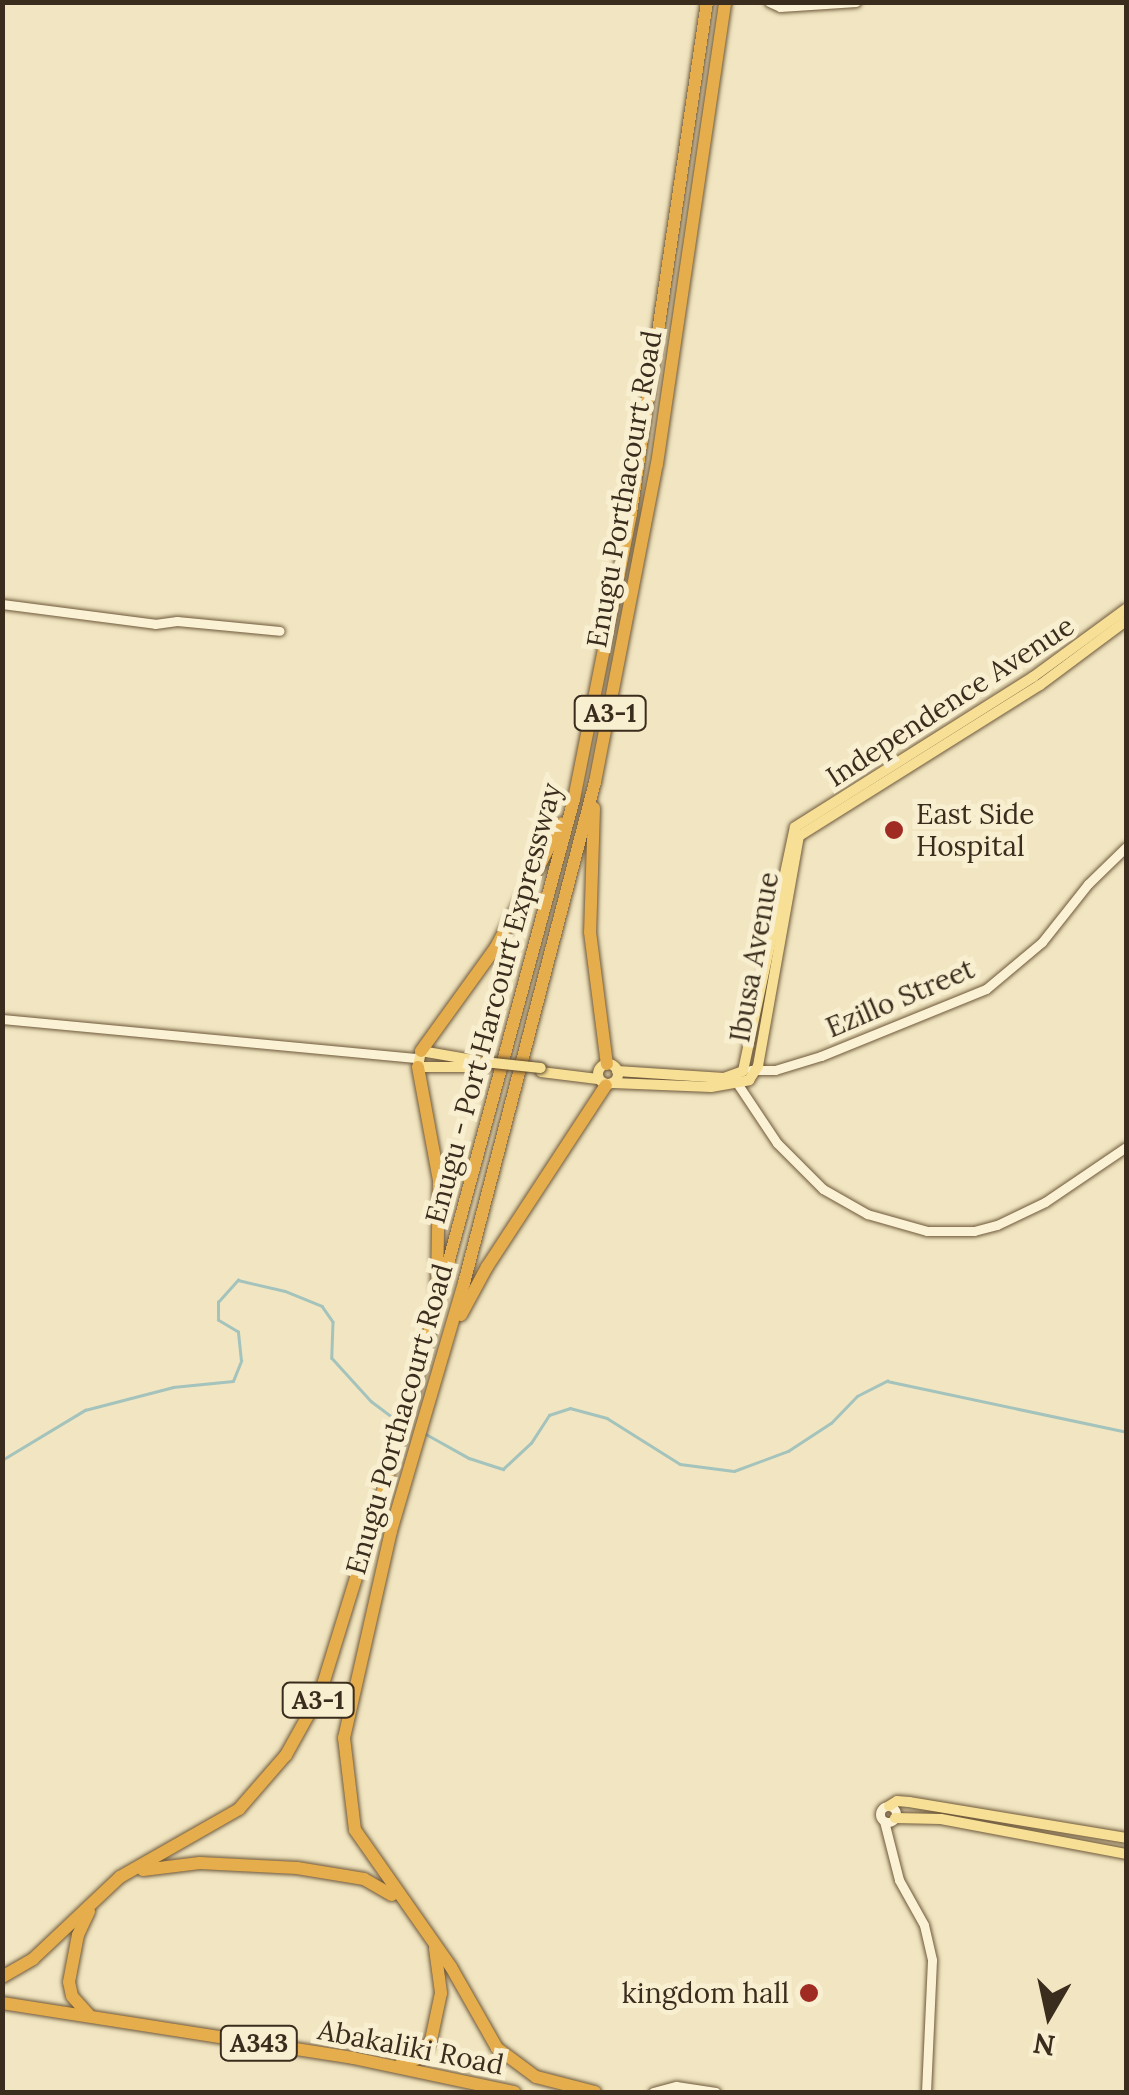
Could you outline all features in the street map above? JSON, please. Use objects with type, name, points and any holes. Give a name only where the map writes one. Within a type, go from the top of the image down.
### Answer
[{"type":"highway","name":"Enugu - Port Harcourt Expressway","points":[[2,1976],[33,1960],[120,1878],[239,1809],[305,1728],[343,1628],[438,1304],[574,799],[632,512],[707,2]]},
{"type":"highway","name":"Enugu Porthacourt Road","points":[[515,2065],[489,2037],[435,1946],[355,1830],[344,1738],[364,1640],[447,1344],[595,782],[658,464],[725,2]]},
{"type":"highway","points":[[447,1344],[488,1266],[607,1075],[590,932],[595,782]]},
{"type":"highway","points":[[438,1304],[438,1180],[419,1059],[496,947],[574,799]]},
{"type":"highway","points":[[120,1878],[163,1865],[200,1863],[334,1872],[373,1882],[409,1909]]},
{"type":"highway","points":[[90,2016],[72,1996],[69,1972],[82,1924],[96,1900]]},
{"type":"highway","points":[[384,2064],[413,2062],[431,2040],[440,1993],[435,1946]]},
{"type":"highway","name":"Abakaliki Road","points":[[2,2003],[384,2064],[514,2092]]},
{"type":"highway","name":"Abakaliki Road","points":[[515,2065],[536,2077],[596,2092]]},
{"type":"main road","name":"Independence Avenue","points":[[938,744],[1126,610]]},
{"type":"main road","name":"Independence Avenue","points":[[800,829],[1040,685],[1126,621]]},
{"type":"main road","name":"Ibusa Avenue","points":[[744,1076],[761,1051],[800,829]]},
{"type":"main road","name":"Ibusa Avenue","points":[[744,1076],[800,829]]},
{"type":"main road","name":"Ezillo Street","points":[[419,1059],[607,1075],[744,1076]]},
{"type":"main road","points":[[889,1806],[896,1801],[909,1802],[1126,1838]]},
{"type":"main road","points":[[891,1820],[956,1821],[1126,1854]]},
{"type":"street","points":[[769,2],[780,7],[856,2]]},
{"type":"street","points":[[2,604],[154,624],[177,621],[280,632]]},
{"type":"street","name":"Ezillo Street","points":[[744,1076],[784,1068],[934,1014],[986,989],[1042,942],[1088,884],[1126,848]]},
{"type":"street","points":[[2,1019],[419,1059]]},
{"type":"street","points":[[761,1051],[784,1068]]},
{"type":"street","points":[[744,1076],[777,1143],[823,1189],[867,1214],[927,1231],[974,1231],[996,1225],[1045,1202],[1126,1147]]},
{"type":"street","points":[[889,1806],[889,1846],[899,1880],[924,1926],[932,1960],[926,2092]]},
{"type":"street","points":[[654,2092],[716,2092]]},
{"type":"waterway","points":[[2,1460],[85,1410],[173,1387],[233,1381],[241,1361],[238,1332],[218,1320],[218,1302],[238,1280],[285,1291],[322,1306],[333,1322],[332,1358],[371,1401],[400,1423]]},
{"type":"waterway","points":[[426,1434],[469,1458],[503,1469],[531,1443],[549,1415],[570,1408],[607,1418],[680,1464],[734,1471],[788,1451],[831,1423],[857,1396],[887,1381],[1126,1432]]},
{"type":"place","name":"East Side Hospital","points":[[894,830]]},
{"type":"place","name":"kingdom hall","points":[[809,1993]]}]
